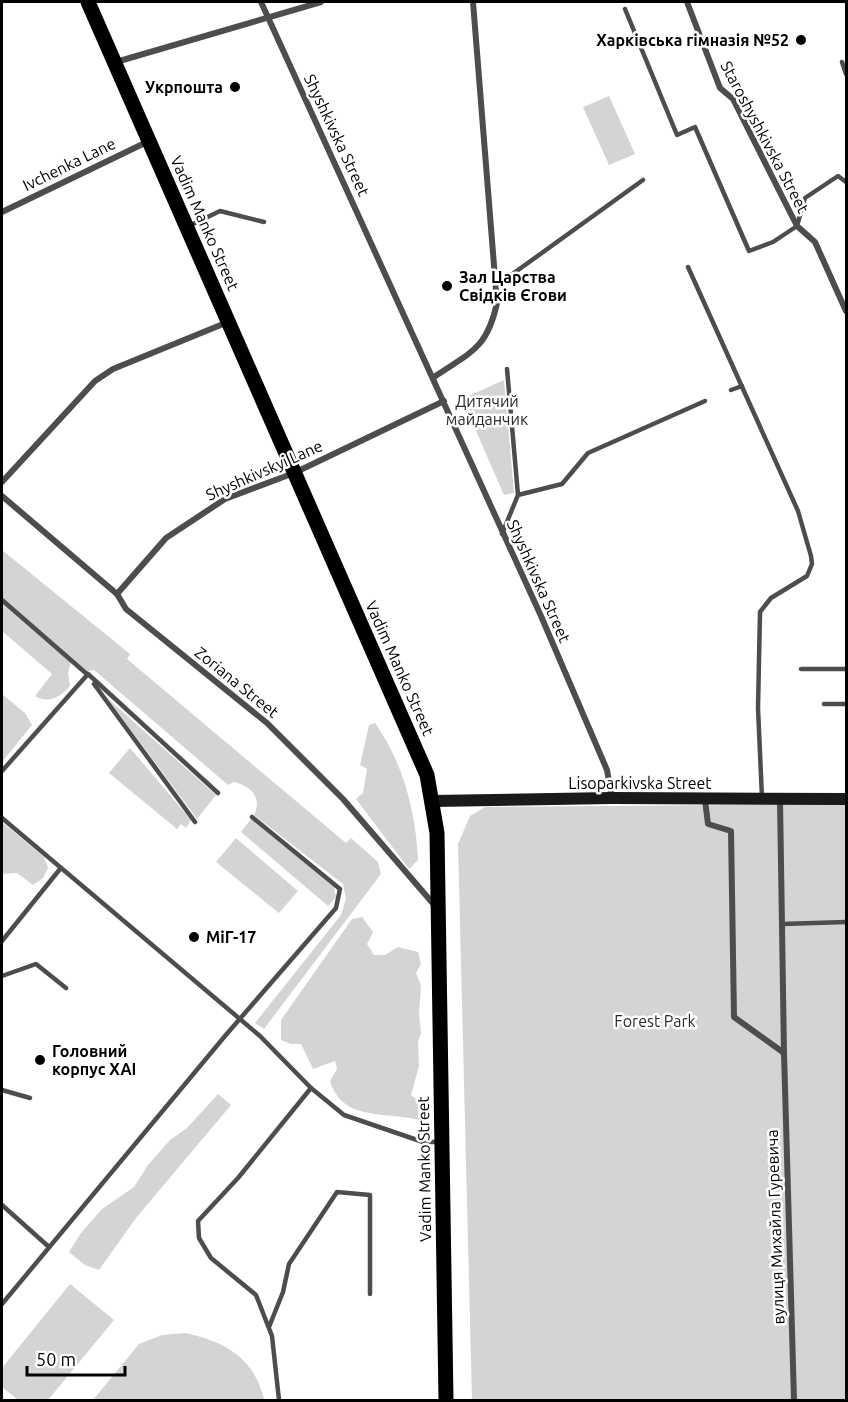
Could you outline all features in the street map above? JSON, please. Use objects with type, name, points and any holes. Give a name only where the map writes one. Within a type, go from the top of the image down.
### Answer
[{"type":"main road","name":"Vadim Manko Street","points":[[88,2],[421,759],[434,801],[438,909],[446,1401]]},
{"type":"street","name":"Shyshkivska Street","points":[[261,2],[434,377],[538,618],[607,770],[612,798]]},
{"type":"street","points":[[115,63],[321,2]]},
{"type":"street","points":[[434,377],[472,352],[488,336],[497,303],[473,2]]},
{"type":"street","name":"Staroshyshkivska Street","points":[[687,2],[720,88],[733,99],[797,226],[815,242],[846,311]]},
{"type":"street","name":"Ivchenka Lane","points":[[2,212],[149,141]]},
{"type":"street","points":[[2,482],[95,381],[113,369],[228,322]]},
{"type":"street","name":"Shyshkivskyi Lane","points":[[117,594],[166,538],[225,499],[294,473],[444,401]]},
{"type":"street","name":"Zoriana Street","points":[[2,496],[117,594],[126,609],[267,723],[343,799],[438,909]]},
{"type":"street","name":"Lisoparkivska Street","points":[[434,801],[612,798],[846,799]]},
{"type":"street","points":[[705,800],[708,824],[730,831],[734,1017],[784,1053]]},
{"type":"street","name":"вулиця Михайла Гуревича","points":[[780,800],[784,1053],[794,1401]]},
{"type":"lane","points":[[625,9],[677,135],[695,127],[749,251],[773,242],[797,226],[805,198],[838,176],[846,182]]},
{"type":"lane","points":[[842,62],[846,74]]},
{"type":"lane","points":[[496,286],[643,180]]},
{"type":"lane","points":[[187,227],[220,211],[264,222]]},
{"type":"lane","points":[[688,267],[798,511],[812,564],[807,576],[771,598],[760,612],[758,708],[762,800]]},
{"type":"lane","points":[[502,534],[518,495],[507,369]]},
{"type":"lane","points":[[731,390],[742,386]]},
{"type":"lane","points":[[518,495],[562,484],[588,453],[705,401]]},
{"type":"lane","points":[[2,600],[88,674],[218,793]]},
{"type":"lane","points":[[801,669],[846,669]]},
{"type":"lane","points":[[2,771],[88,674]]},
{"type":"lane","points":[[88,674],[195,822]]},
{"type":"lane","points":[[824,704],[846,704]]},
{"type":"lane","points":[[2,1304],[336,908],[340,889],[252,817]]},
{"type":"lane","points":[[2,818],[260,1036],[311,1088],[344,1115],[423,1142],[442,1142]]},
{"type":"lane","points":[[2,941],[60,868]]},
{"type":"lane","points":[[782,924],[846,922]]},
{"type":"lane","points":[[2,976],[36,964],[66,988]]},
{"type":"lane","points":[[279,1401],[270,1327],[256,1295],[211,1258],[199,1238],[198,1221],[238,1178],[311,1088]]},
{"type":"lane","points":[[2,1090],[30,1098]]},
{"type":"lane","points":[[270,1327],[283,1292],[289,1264],[337,1192],[370,1195],[370,1294]]},
{"type":"lane","points":[[2,1205],[50,1247]]},
{"type":"green space","points":[[609,96],[635,154],[609,165],[583,107]]},
{"type":"green space","name":"Дитячий майданчик","points":[[504,380],[514,493],[504,495],[462,399]]},
{"type":"green space","points":[[2,550],[130,654],[127,659],[346,843],[351,838],[378,862],[381,874],[264,1029],[255,1023],[341,915],[346,899],[343,884],[254,815],[257,803],[250,789],[234,782],[228,785],[94,670],[87,671],[71,662],[68,673],[70,686],[66,690],[49,699],[35,696],[52,674],[2,631]]},
{"type":"green space","points":[[2,694],[25,713],[32,725],[2,762]]},
{"type":"green space","points":[[107,698],[216,795],[197,819]]},
{"type":"green space","points":[[375,723],[393,754],[411,806],[418,860],[409,869],[356,799],[363,793],[367,769],[360,765],[369,725]]},
{"type":"green space","points":[[130,748],[191,820],[186,828],[181,824],[177,829],[109,773]]},
{"type":"green space","name":"Forest Park","points":[[846,804],[846,1400],[472,1400],[458,844],[470,816],[485,807]]},
{"type":"green space","points":[[251,819],[334,887],[336,897],[328,906],[241,832]]},
{"type":"green space","points":[[2,822],[44,857],[48,868],[43,878],[33,885],[17,873],[2,874]]},
{"type":"green space","points":[[236,838],[298,891],[279,913],[216,862]]},
{"type":"green space","points":[[362,917],[373,932],[367,944],[374,955],[385,955],[398,947],[418,952],[421,964],[416,973],[421,986],[419,1014],[421,1033],[418,1042],[419,1066],[411,1095],[418,1100],[419,1120],[366,1112],[344,1103],[336,1094],[330,1081],[337,1069],[335,1061],[313,1069],[301,1044],[291,1044],[281,1040],[281,1020],[352,919]]},
{"type":"green space","points":[[218,1094],[231,1105],[136,1218],[99,1270],[85,1265],[69,1252],[81,1233],[102,1209],[134,1187],[148,1165],[170,1140],[187,1128]]},
{"type":"green space","points":[[70,1284],[114,1320],[48,1400],[18,1400],[2,1387],[2,1368]]},
{"type":"green space","points":[[185,1333],[213,1341],[236,1354],[253,1373],[260,1385],[264,1400],[93,1400],[139,1344],[162,1335]]},
{"type":"place","name":"Харківська гімназія №52","points":[[801,40]]},
{"type":"place","name":"Укрпошта","points":[[235,87]]},
{"type":"place","name":"Зал Царства Свідків Єгови","points":[[447,286]]},
{"type":"place","name":"МіГ-17","points":[[194,937]]},
{"type":"place","name":"Головний корпус ХАІ","points":[[40,1060]]}]
